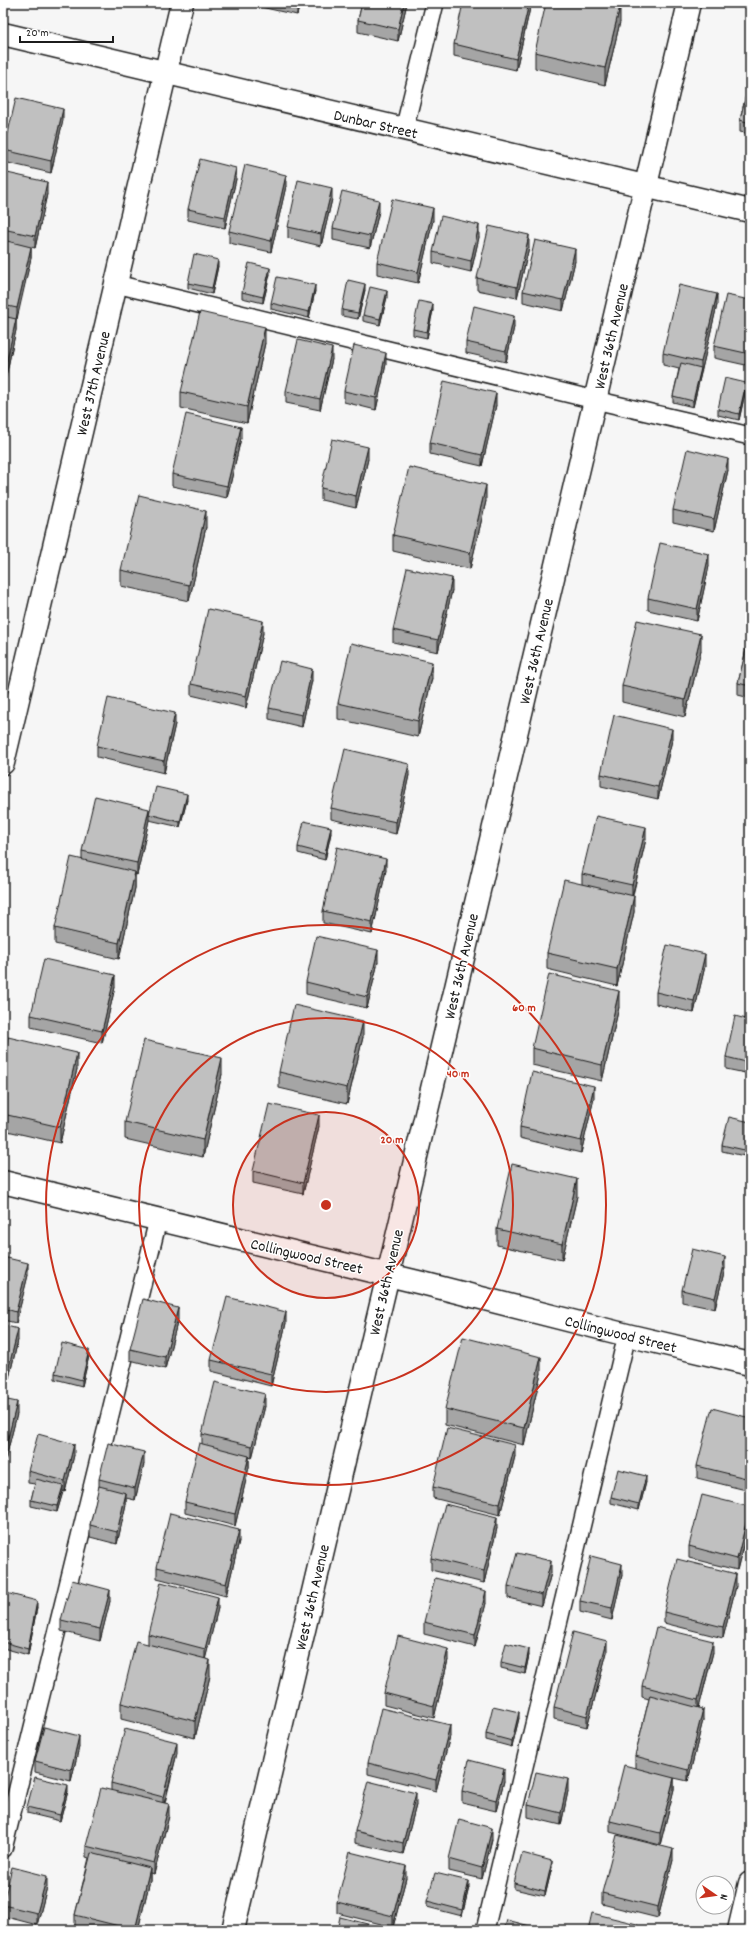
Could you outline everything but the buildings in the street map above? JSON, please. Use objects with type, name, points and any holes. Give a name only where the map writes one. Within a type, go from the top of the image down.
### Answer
[{"type":"street","name":"West 37th Avenue","points":[[3,763],[182,3]]},
{"type":"street","name":"West 36th Avenue","points":[[233,1930],[387,1274],[689,3]]},
{"type":"street","name":"Dunbar Street","points":[[3,34],[750,211]]},
{"type":"street","name":"Collingwood Street","points":[[3,1182],[387,1274],[627,1335],[750,1364]]},
{"type":"street","points":[[739,1930],[750,1883]]},
{"type":"lane","points":[[404,130],[435,3]]},
{"type":"lane","points":[[116,284],[750,436]]},
{"type":"lane","points":[[3,1849],[158,1220]]},
{"type":"lane","points":[[485,1930],[627,1335]]}]
